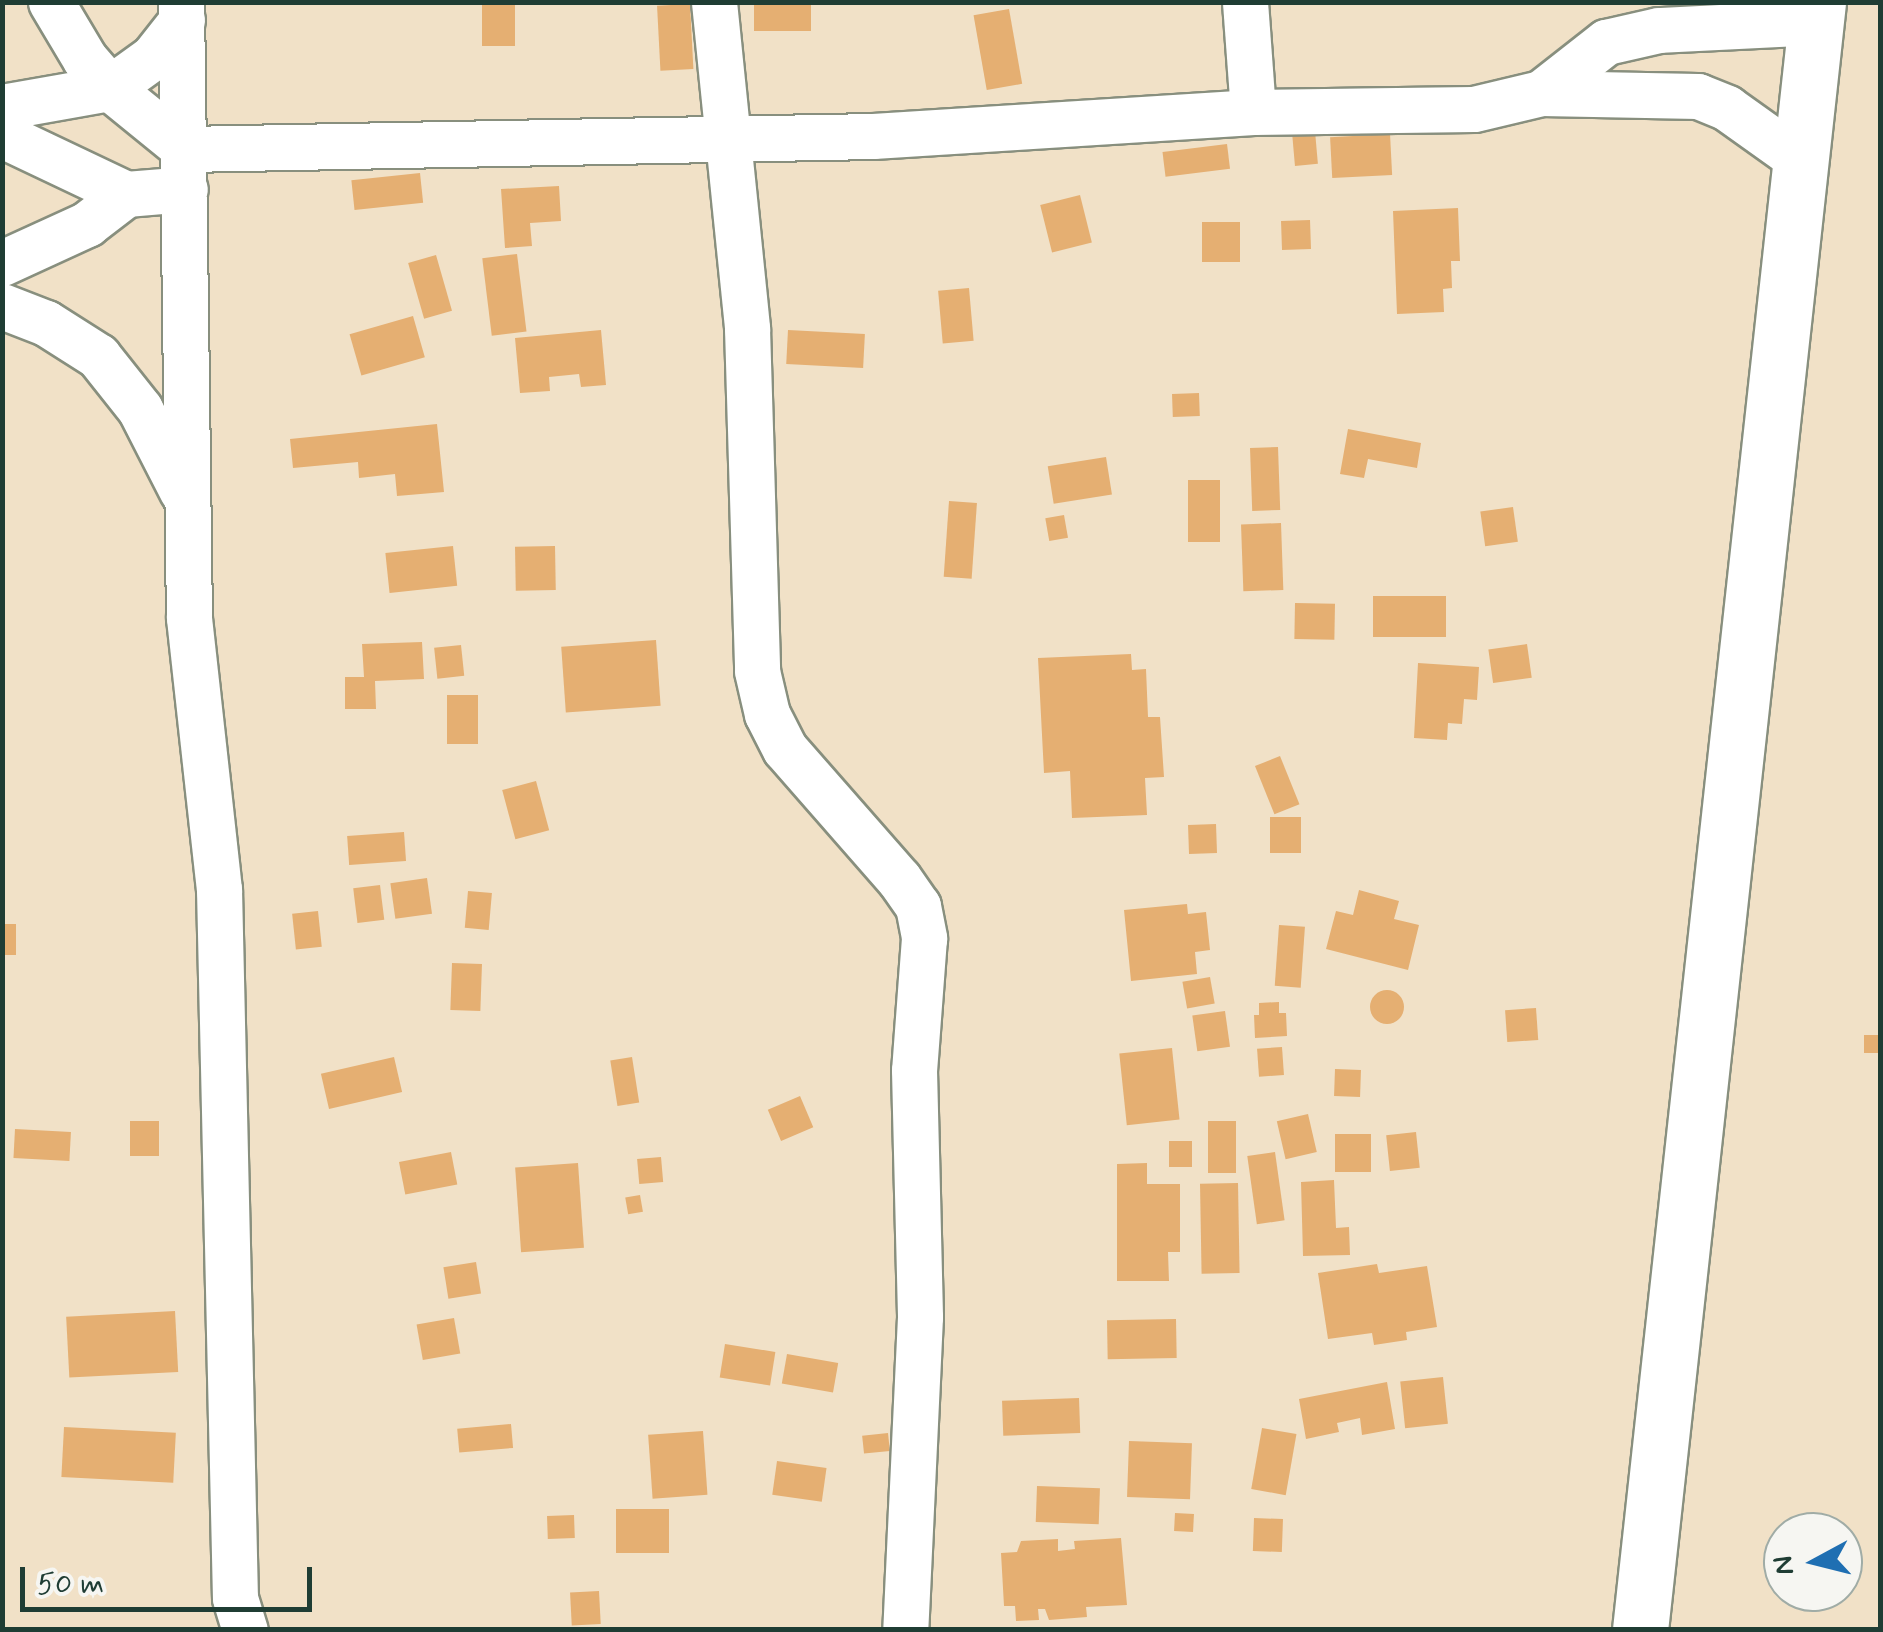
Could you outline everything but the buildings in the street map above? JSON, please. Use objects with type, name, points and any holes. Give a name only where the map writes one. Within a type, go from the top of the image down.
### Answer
[{"type":"street","points":[[51,2],[86,59],[185,169]]},
{"type":"street","points":[[714,2],[747,328],[757,671],[766,714],[809,780],[918,906],[924,938],[914,1070],[920,1318],[905,1630]]},
{"type":"street","points":[[1245,2],[1253,112]]},
{"type":"street","points":[[2,107],[110,88],[153,57],[182,11]]},
{"type":"street","points":[[182,11],[189,618],[219,889],[235,1598],[245,1630]]},
{"type":"street","points":[[1541,92],[1606,42],[1659,30],[1817,12],[1640,1630]]},
{"type":"street","points":[[2,263],[88,224],[126,194],[185,169],[725,137],[873,136],[1253,112],[1474,109],[1541,92],[1698,96],[1727,108],[1800,160]]},
{"type":"street","points":[[2,135],[126,194]]},
{"type":"street","points":[[2,306],[46,323],[98,356],[140,410],[187,501]]}]
